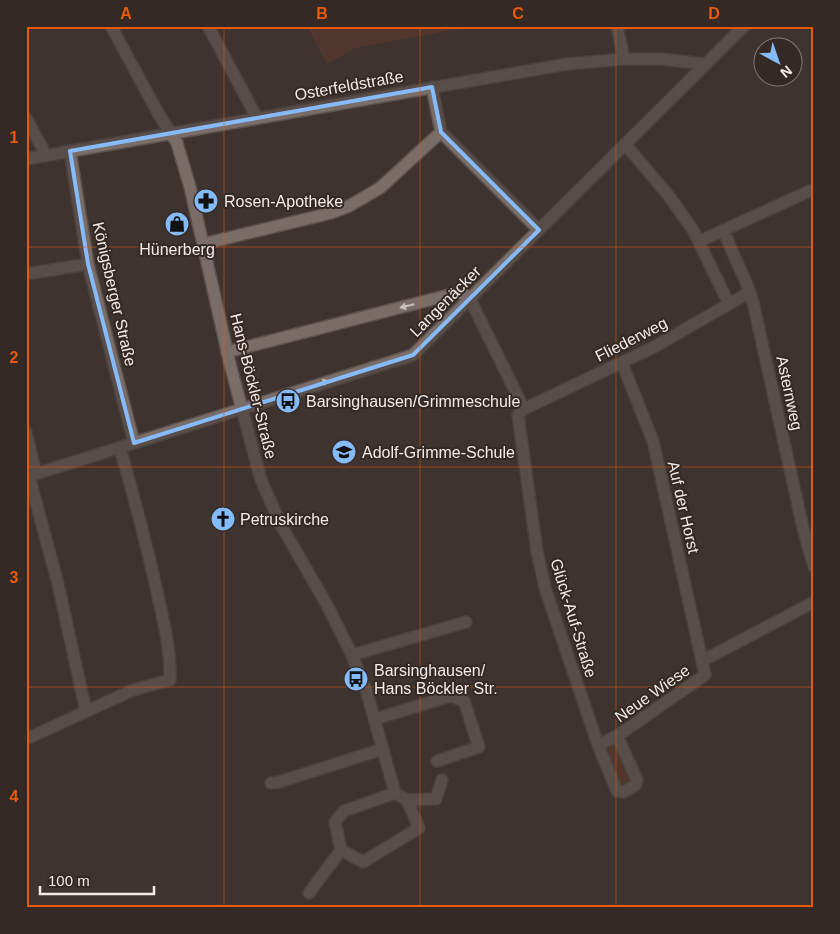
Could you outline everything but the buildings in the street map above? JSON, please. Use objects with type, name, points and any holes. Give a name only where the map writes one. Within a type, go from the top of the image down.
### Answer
[{"type":"street","name":"Hans-Böckler-Straße","points":[[111,26],[177,143],[190,187],[227,352],[261,480],[281,525],[352,654],[367,693],[395,793]]},
{"type":"street","points":[[208,26],[257,118]]},
{"type":"street","points":[[618,26],[624,59]]},
{"type":"street","name":"Langenäcker","points":[[30,476],[413,354],[744,26]]},
{"type":"street","name":"Osterfeldstraße","points":[[26,159],[567,64],[624,59],[662,59],[705,64]]},
{"type":"street","points":[[678,62],[692,77]]},
{"type":"street","points":[[432,87],[442,132],[539,230]]},
{"type":"street","points":[[26,118],[46,155]]},
{"type":"street","points":[[203,244],[323,215],[348,206],[380,188],[442,132]]},
{"type":"street","points":[[625,144],[669,196],[700,241],[729,304]]},
{"type":"street","name":"Königsberger Straße","points":[[70,151],[88,264],[134,444]]},
{"type":"street","points":[[700,241],[814,189]]},
{"type":"street","name":"Asternweg","points":[[723,230],[750,292],[803,528],[814,567]]},
{"type":"street","points":[[26,274],[88,264]]},
{"type":"street","name":"Fliederweg","points":[[524,409],[622,363],[750,292]]},
{"type":"street","points":[[227,352],[457,293],[464,294],[470,299],[524,409]]},
{"type":"street","name":"Auf der Horst","points":[[622,363],[653,441],[702,662]]},
{"type":"street","name":"Glück-Auf-Straße","points":[[524,409],[518,415],[537,551],[545,588],[598,745],[617,791],[623,792],[636,785],[637,780],[617,736]]},
{"type":"street","points":[[26,432],[30,476],[58,584],[86,711]]},
{"type":"street","points":[[26,739],[133,690],[170,680],[171,659],[156,586],[136,501],[120,448]]},
{"type":"street","name":"Neue Wiese","points":[[598,745],[617,736],[705,675],[702,662],[814,602]]},
{"type":"street","points":[[352,654],[466,622]]},
{"type":"street","points":[[375,719],[451,696],[464,701],[479,747],[437,761]]},
{"type":"street","points":[[271,782],[279,782],[384,749]]},
{"type":"street","points":[[407,800],[420,828],[362,862],[341,850],[335,822],[344,811],[395,793],[407,800],[436,799],[442,780]]},
{"type":"street","points":[[308,893],[341,850]]},
{"type":"highlighted area","points":[[432,87],[441,132],[539,230],[413,355],[134,443],[88,264],[70,151]]},
{"type":"shaded area","points":[[307,26],[469,27],[355,48],[327,64]]},
{"type":"shaded area","points":[[617,736],[637,780],[623,792],[598,745]]},
{"type":"place","name":"Rosen-Apotheke","points":[[206,201]]},
{"type":"place","name":"Hünerberg","points":[[177,224]]},
{"type":"place","name":"Barsinghausen/Grimmeschule","points":[[288,401]]},
{"type":"place","name":"Adolf-Grimme-Schule","points":[[344,452]]},
{"type":"place","name":"Petruskirche","points":[[223,519]]},
{"type":"place","name":"Barsinghausen/ Hans Böckler Str.","points":[[356,679]]}]
